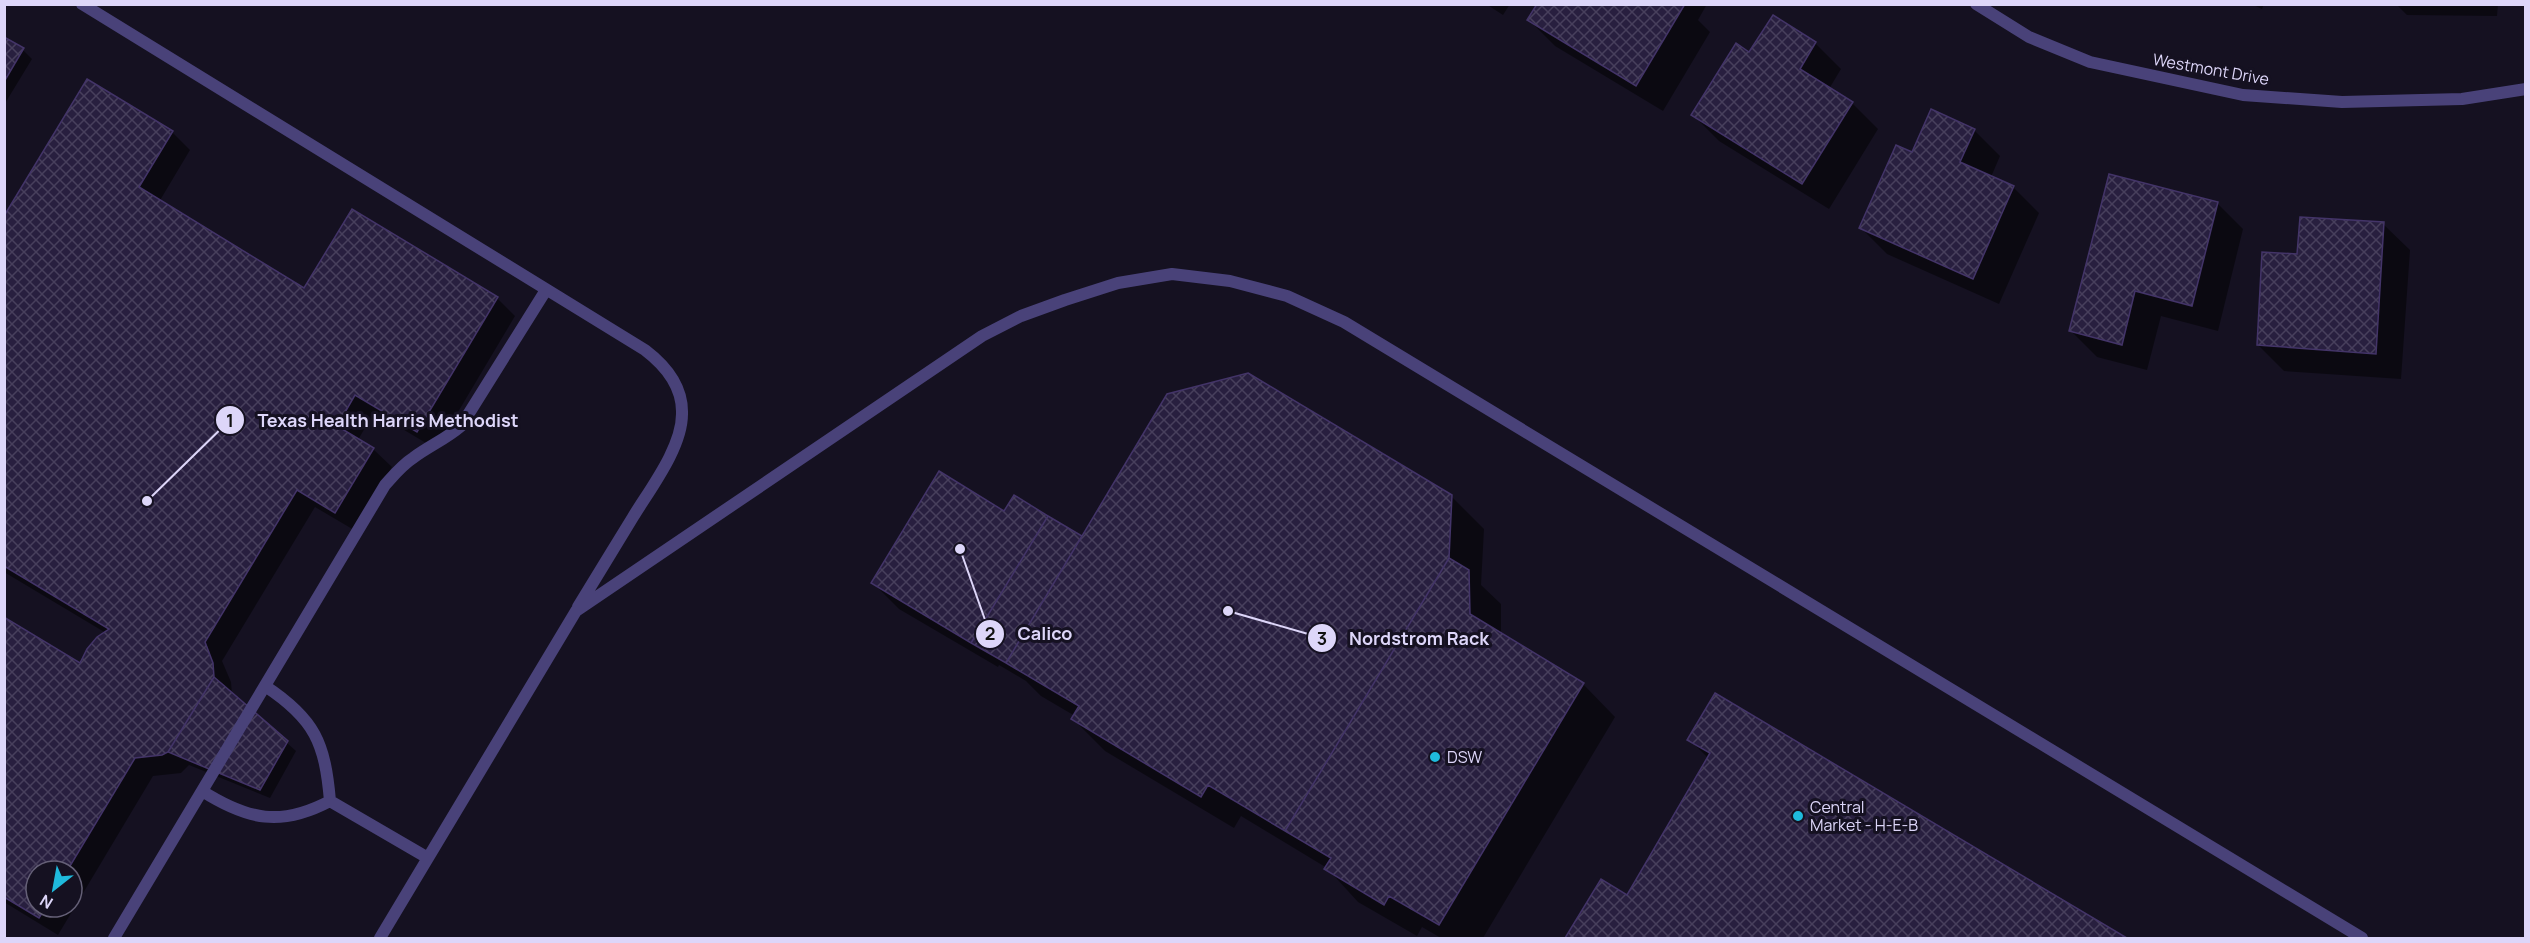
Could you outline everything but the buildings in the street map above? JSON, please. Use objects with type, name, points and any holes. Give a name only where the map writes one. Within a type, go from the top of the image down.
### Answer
[{"type":"street","points":[[82,4],[645,350],[665,365],[678,389],[682,415],[677,439],[664,466],[380,939]]},
{"type":"street","name":"Westmont Drive","points":[[1976,4],[2029,37],[2090,62],[2243,95],[2342,102],[2462,99],[2526,88]]},
{"type":"street","points":[[576,611],[982,336],[1011,321],[1118,283],[1172,274],[1230,281],[1287,296],[1344,322],[2362,939]]},
{"type":"street","points":[[114,939],[385,485],[400,468],[414,457],[450,436],[461,426],[546,290]]},
{"type":"street","points":[[265,686],[294,707],[308,723],[320,743],[327,768],[330,801]]},
{"type":"street","points":[[202,791],[244,813],[267,819],[300,814],[330,801]]},
{"type":"street","points":[[330,801],[428,858]]},
{"type":"place","name":"Texas Health Harris Methodist","points":[[147,501]]},
{"type":"place","name":"Calico","points":[[960,549]]},
{"type":"place","name":"Nordstrom Rack","points":[[1228,611]]},
{"type":"place","name":"DSW","points":[[1435,757]]},
{"type":"place","name":"Central Market - H-E-B","points":[[1798,816]]}]
